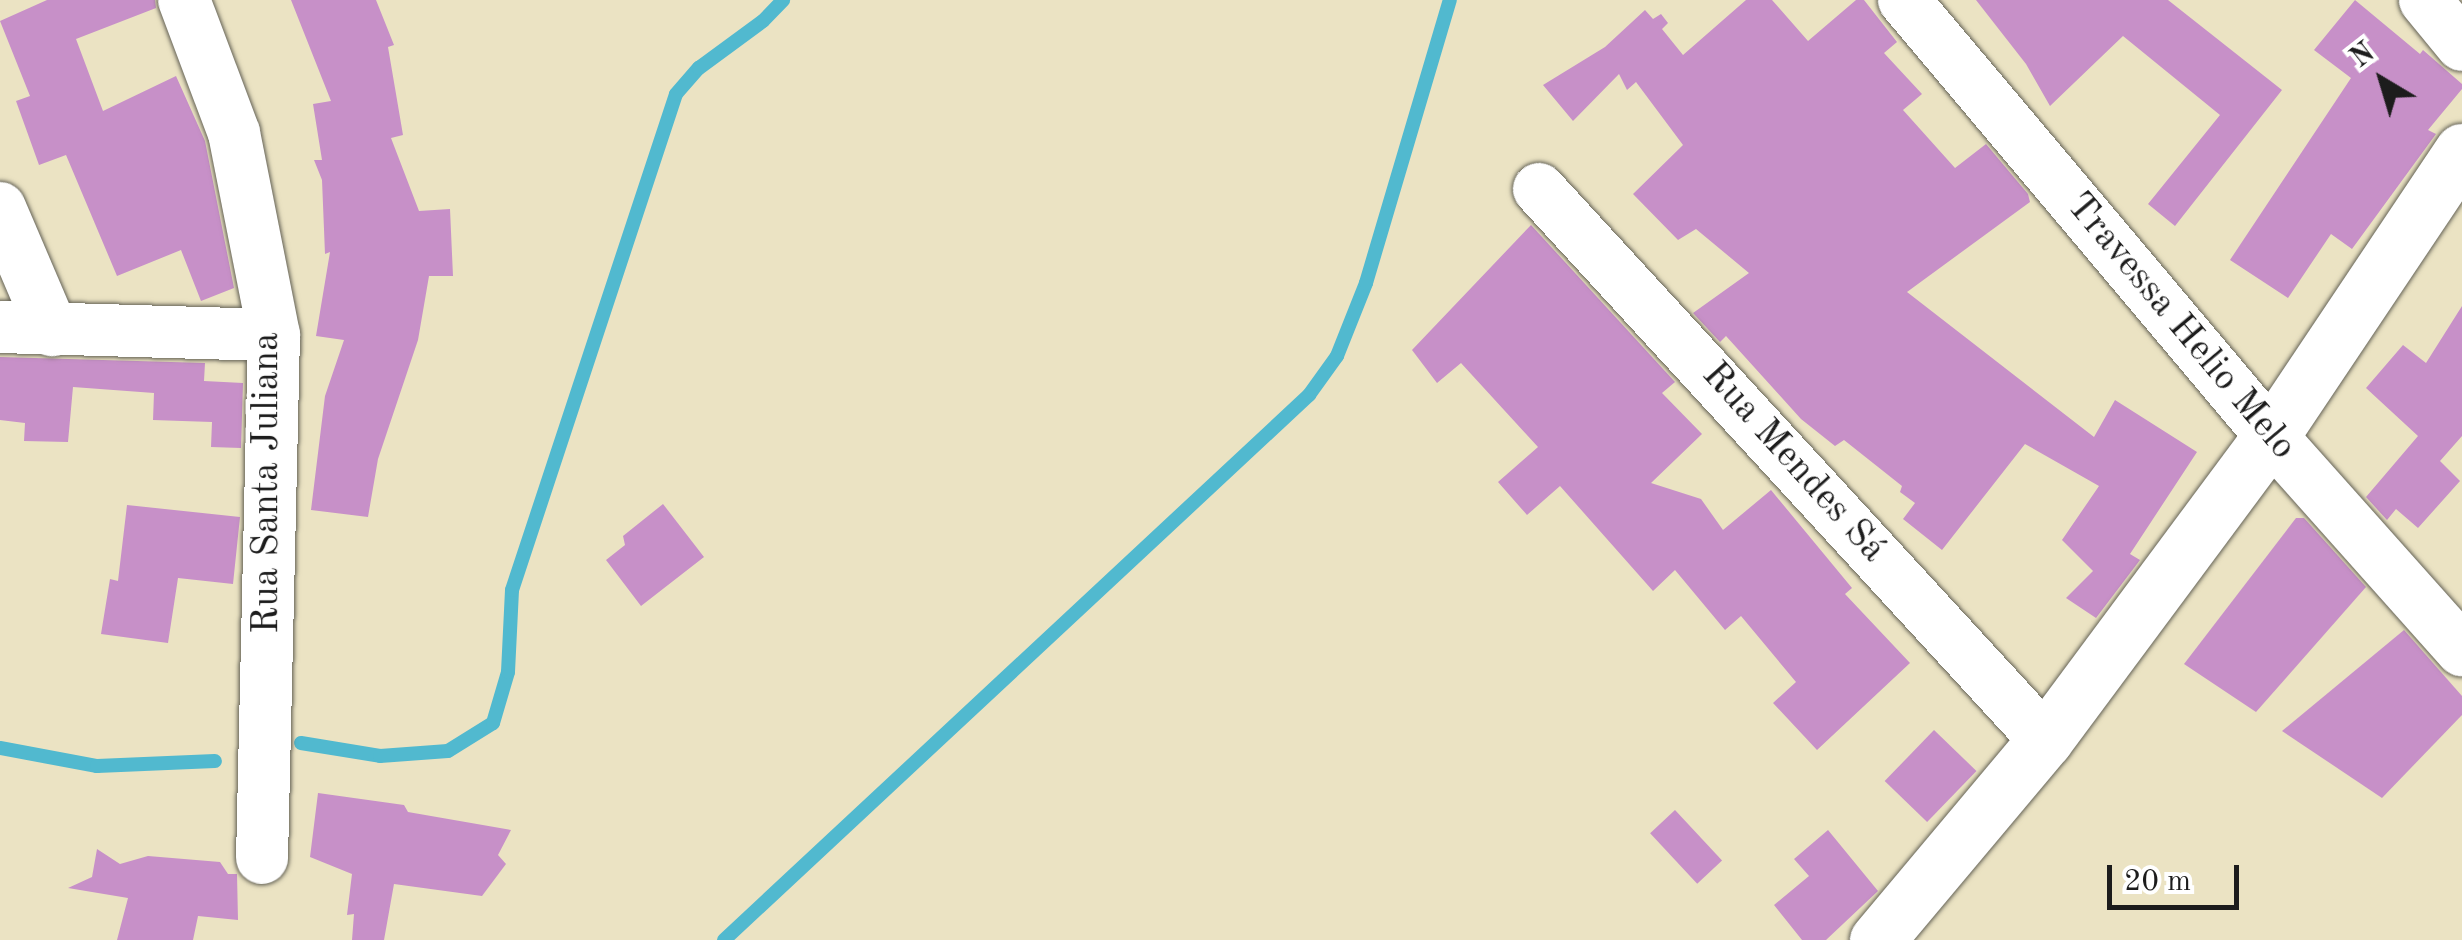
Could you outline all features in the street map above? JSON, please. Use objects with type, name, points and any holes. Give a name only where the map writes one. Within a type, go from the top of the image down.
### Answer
[{"type":"street","name":"Rua Santa Juliana","points":[[184,0],[234,134],[274,335],[262,858]]},
{"type":"street","name":"Travessa Helio Melo","points":[[1904,0],[2271,436],[2462,650]]},
{"type":"street","points":[[2424,0],[2462,45]]},
{"type":"street","points":[[1877,940],[2045,740],[2271,436],[2462,151]]},
{"type":"street","name":"Rua Mendes Sá","points":[[1539,189],[2045,740]]},
{"type":"street","points":[[0,208],[52,330]]},
{"type":"street","points":[[0,326],[274,335]]},
{"type":"building","points":[[47,0],[155,0],[156,8],[76,39],[103,111],[176,76],[205,141],[234,288],[201,301],[181,250],[117,276],[66,155],[39,165],[16,101],[30,96],[0,21]]},
{"type":"building","points":[[291,0],[376,0],[394,45],[388,47],[403,135],[391,138],[419,211],[450,209],[453,276],[429,276],[418,340],[378,459],[368,517],[311,510],[325,396],[344,340],[316,336],[330,252],[325,254],[322,180],[314,160],[322,160],[313,104],[331,101]]},
{"type":"building","points":[[1746,0],[1772,0],[1808,41],[1856,0],[1864,0],[1897,42],[1884,53],[1922,94],[1903,110],[1955,168],[1986,144],[2028,194],[2030,202],[1907,292],[2094,437],[2115,400],[2197,452],[2130,554],[2140,560],[2096,618],[2066,598],[2093,571],[2062,540],[2099,486],[2025,444],[1942,550],[1903,519],[1915,503],[1900,492],[1902,486],[1844,440],[1835,446],[1801,419],[1726,336],[1720,342],[1693,313],[1749,273],[1696,229],[1678,240],[1633,194],[1683,145],[1636,82],[1627,90],[1619,74],[1573,121],[1543,85],[1605,47],[1645,10],[1653,19],[1661,14],[1668,23],[1662,29],[1683,55]]},
{"type":"building","points":[[1976,0],[2168,0],[2282,90],[2175,226],[2148,204],[2220,115],[2123,36],[2050,106],[2026,64]]},
{"type":"building","points":[[2355,0],[2420,54],[2423,50],[2462,84],[2462,89],[2428,130],[2436,134],[2352,249],[2331,234],[2288,298],[2230,260],[2351,78],[2314,50]]},
{"type":"building","points":[[1531,225],[1675,382],[1662,393],[1702,434],[1651,483],[1701,499],[1723,530],[1771,490],[1852,588],[1845,594],[1910,663],[1817,750],[1773,703],[1796,682],[1741,616],[1725,630],[1675,570],[1653,591],[1560,486],[1527,515],[1498,482],[1538,447],[1461,363],[1437,383],[1412,350]]},
{"type":"building","points":[[2462,306],[2462,436],[2440,461],[2460,481],[2418,528],[2396,509],[2387,520],[2366,497],[2418,436],[2366,388],[2403,345],[2426,363]]},
{"type":"building","points":[[0,357],[205,363],[204,381],[243,383],[241,448],[211,447],[212,422],[153,420],[154,393],[73,387],[68,442],[24,441],[25,423],[0,420]]},
{"type":"building","points":[[663,504],[704,557],[641,606],[606,560],[625,545],[623,536]]},
{"type":"building","points":[[127,505],[240,517],[233,584],[178,578],[168,643],[101,634],[110,579],[118,581]]},
{"type":"building","points":[[2296,518],[2304,518],[2366,587],[2256,712],[2184,664]]},
{"type":"building","points":[[2404,630],[2462,696],[2462,715],[2382,798],[2282,731]]},
{"type":"building","points":[[1934,730],[1976,771],[1927,822],[1885,781]]},
{"type":"building","points":[[318,793],[404,805],[408,812],[511,830],[498,855],[506,864],[482,896],[394,884],[384,940],[352,940],[354,914],[347,915],[352,874],[310,857]]},
{"type":"building","points":[[1675,810],[1722,860],[1697,884],[1650,833]]},
{"type":"building","points":[[1828,830],[1878,891],[1826,940],[1802,940],[1774,905],[1809,876],[1794,859]]},
{"type":"building","points":[[97,849],[120,864],[148,856],[220,862],[228,874],[237,874],[238,920],[198,916],[193,940],[117,940],[128,898],[68,888],[92,877]]},
{"type":"waterway","points":[[301,743],[380,756],[448,751],[493,723],[508,672],[512,590],[676,94],[699,68],[763,21],[783,0]]},
{"type":"waterway","points":[[724,940],[1309,395],[1337,356],[1366,283],[1450,0]]},
{"type":"waterway","points":[[0,748],[97,766],[215,761]]}]
